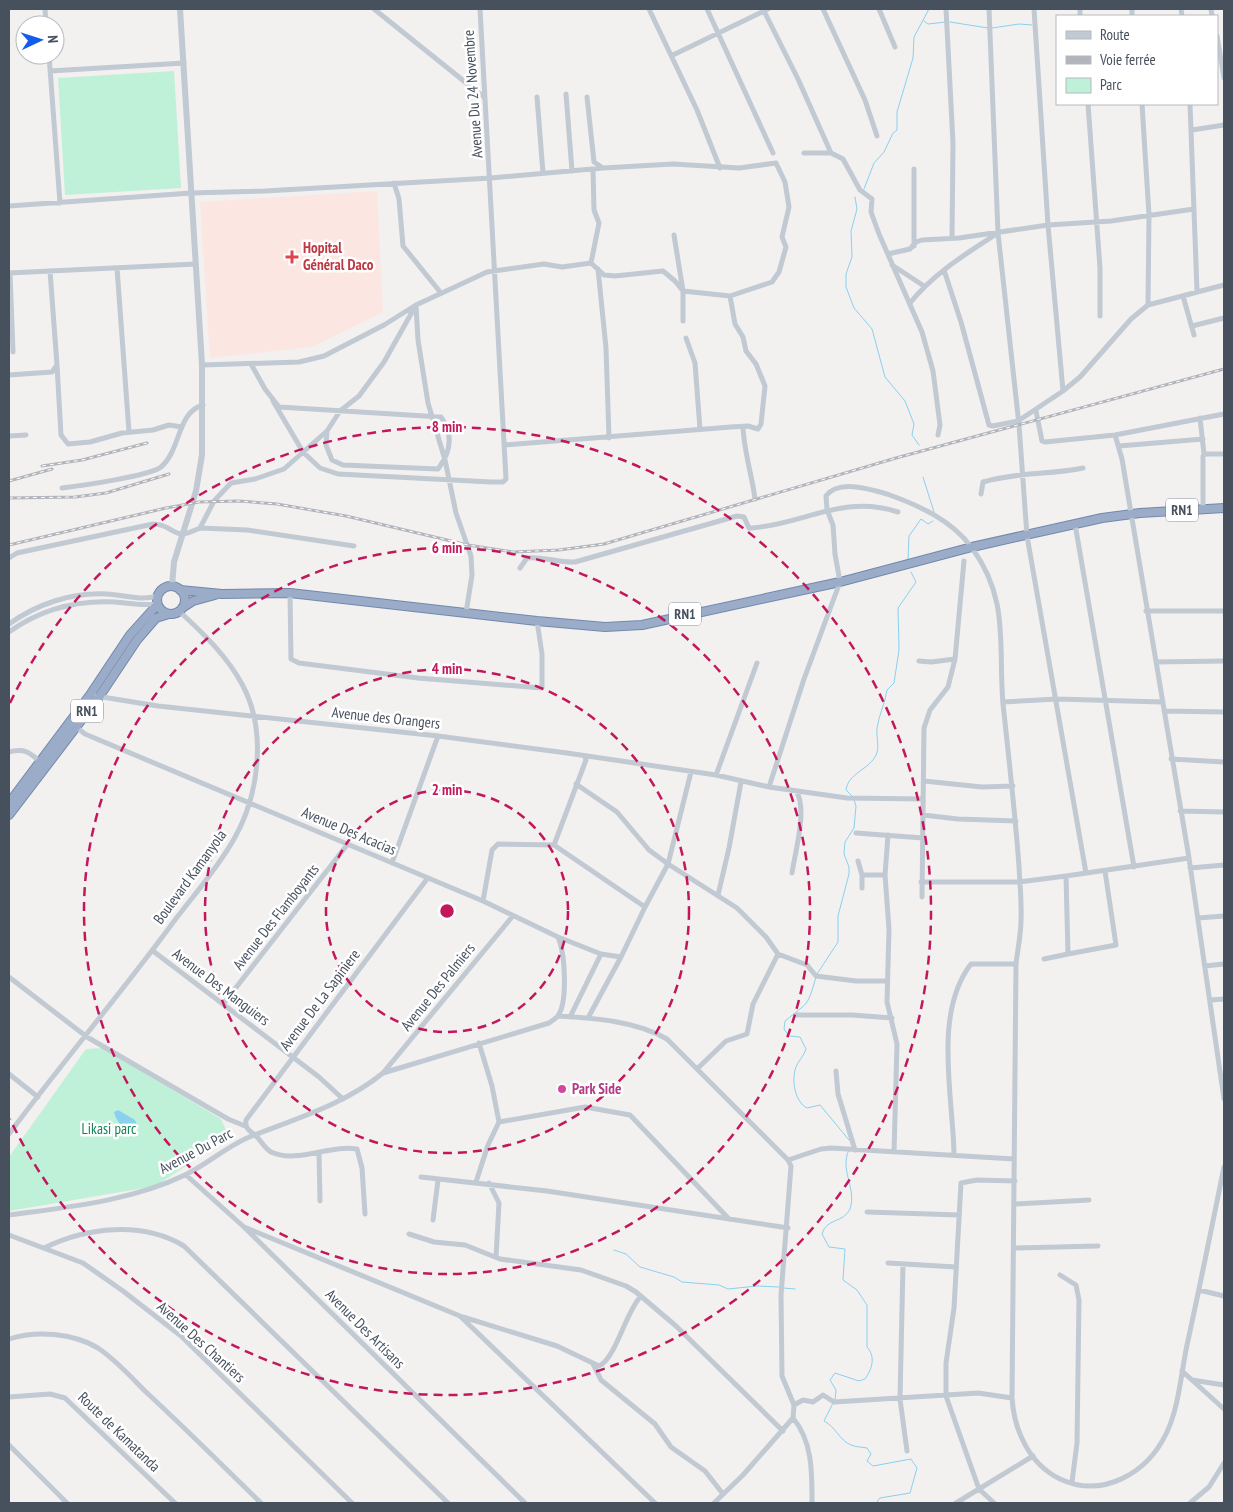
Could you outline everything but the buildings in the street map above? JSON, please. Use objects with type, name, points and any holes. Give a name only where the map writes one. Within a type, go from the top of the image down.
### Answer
[{"type":"highway","name":"RN1","points":[[180,590],[222,594],[290,593],[606,627],[642,625],[840,582],[972,547],[1075,524],[1130,514],[1224,508]]},
{"type":"highway","points":[[172,586],[180,590],[184,599],[181,609],[169,614],[163,612],[157,602],[163,589],[172,586]]},
{"type":"highway","name":"RN1","points":[[181,609],[193,601],[222,594]]},
{"type":"highway","name":"RN1","points":[[95,695],[130,635],[157,602]]},
{"type":"highway","name":"RN1","points":[[9,803],[43,764],[152,622],[161,616],[169,614]]},
{"type":"highway","name":"RN1","points":[[9,815],[43,764]]},
{"type":"street","points":[[172,586],[174,562],[196,491],[201,464],[202,405],[202,364],[180,9]]},
{"type":"street","points":[[375,9],[485,98]]},
{"type":"street","name":"Avenue Du 24 Novembre","points":[[448,480],[503,482],[507,474],[480,9]]},
{"type":"street","points":[[649,9],[673,55],[709,136],[720,168]]},
{"type":"street","points":[[707,9],[773,153]]},
{"type":"street","points":[[673,55],[765,9],[831,153]]},
{"type":"street","points":[[823,9],[865,100],[877,136]]},
{"type":"street","points":[[879,9],[895,47]]},
{"type":"street","points":[[946,9],[953,143],[952,238]]},
{"type":"street","points":[[989,9],[998,233],[1018,421],[1020,473],[1027,536],[1086,873]]},
{"type":"street","points":[[1034,9],[1048,225],[1063,391]]},
{"type":"street","points":[[1218,42],[1224,78]]},
{"type":"street","points":[[50,71],[184,63]]},
{"type":"street","points":[[50,65],[60,202]]},
{"type":"street","points":[[566,94],[572,171]]},
{"type":"street","points":[[538,97],[543,173]]},
{"type":"street","points":[[587,97],[594,162],[603,168]]},
{"type":"street","points":[[1088,105],[1100,268],[1100,316]]},
{"type":"street","points":[[1142,105],[1149,215],[1148,305]]},
{"type":"street","points":[[1190,105],[1197,291]]},
{"type":"street","points":[[1192,130],[1224,125]]},
{"type":"street","points":[[804,153],[831,153],[843,159],[860,190],[872,199],[871,212],[922,332],[933,371],[940,425],[938,436]]},
{"type":"street","points":[[9,206],[191,193],[265,191],[490,178],[673,164],[739,168],[776,163],[785,182],[788,215],[782,237],[786,247],[777,277],[772,282],[730,296],[683,291],[663,271],[615,276],[604,275],[591,263],[562,267],[544,264],[495,269],[441,293],[324,356],[299,362],[202,364]]},
{"type":"street","points":[[591,263],[599,223],[594,210],[593,169]]},
{"type":"street","points":[[914,170],[914,246]]},
{"type":"street","points":[[394,183],[398,199],[403,246],[441,293]]},
{"type":"street","points":[[888,254],[910,249],[922,240],[998,233],[1048,225],[1111,221],[1194,209]]},
{"type":"street","points":[[910,303],[924,286],[944,270],[998,233]]},
{"type":"street","points":[[674,235],[683,291],[683,321]]},
{"type":"street","points":[[13,352],[9,273],[196,264]]},
{"type":"street","points":[[892,265],[924,286]]},
{"type":"street","points":[[117,268],[129,432]]},
{"type":"street","points":[[598,269],[606,348],[609,438]]},
{"type":"street","points":[[944,270],[961,322],[989,425],[994,426],[1018,421],[1036,411],[1063,391],[1080,377],[1131,319],[1148,305],[1224,285]]},
{"type":"street","points":[[50,271],[59,410],[64,440],[68,444],[76,444],[129,432],[153,430],[170,425],[182,427]]},
{"type":"street","points":[[505,445],[609,438],[700,429],[743,427],[758,429],[761,424],[765,386],[756,364],[746,351],[742,337],[735,324],[730,296]]},
{"type":"street","points":[[1183,296],[1194,335]]},
{"type":"street","points":[[200,528],[214,501],[231,483],[255,479],[284,469],[327,431],[340,411],[359,396],[384,362],[416,306]]},
{"type":"street","points":[[416,306],[418,340],[432,416],[445,460],[456,513],[471,556],[472,575],[466,613]]},
{"type":"street","points":[[1192,326],[1224,318]]},
{"type":"street","points":[[686,338],[695,363],[700,429]]},
{"type":"street","points":[[251,364],[303,452],[320,468],[338,474],[448,480]]},
{"type":"street","points":[[9,375],[52,372],[57,365]]},
{"type":"street","points":[[273,401],[279,407],[288,409],[441,417],[449,428],[450,444],[445,460],[438,469],[344,465],[332,460],[326,445],[327,431]]},
{"type":"street","points":[[62,488],[93,484],[159,468],[169,458],[182,427],[193,408],[202,405]]},
{"type":"street","points":[[1036,411],[1043,442],[1115,435],[1224,414]]},
{"type":"street","points":[[1200,418],[1204,454],[1203,508]]},
{"type":"street","points":[[743,427],[746,461],[751,474],[755,499]]},
{"type":"street","points":[[9,436],[26,435]]},
{"type":"street","points":[[1115,435],[1119,446],[1189,858],[1224,1099]]},
{"type":"street","points":[[1119,446],[1202,439]]},
{"type":"street","points":[[1204,454],[1224,454]]},
{"type":"street","points":[[981,494],[983,482],[1020,473],[1064,472],[1083,468]]},
{"type":"street","points":[[769,787],[804,679],[840,582],[835,554],[834,524],[827,510],[826,496],[838,488],[851,487],[878,491],[927,511],[944,521],[972,547],[990,582],[1000,611],[1003,702],[1016,821],[1021,934],[1016,964],[1012,1398],[1014,1419],[1018,1433],[1033,1456],[1047,1471],[1061,1479],[1095,1486],[1115,1483],[1127,1477],[1148,1461],[1167,1432],[1182,1371],[1224,1167]]},
{"type":"street","points":[[520,568],[527,558],[544,557],[555,562],[575,562],[737,516],[744,517],[749,528],[752,528],[827,510],[873,506],[898,512]]},
{"type":"street","points":[[9,558],[17,553],[153,524],[163,524],[173,532],[182,534],[200,528],[247,530],[354,546]]},
{"type":"street","points":[[1075,524],[1134,867]]},
{"type":"street","points":[[922,897],[924,728],[930,710],[948,687],[955,659],[964,561]]},
{"type":"street","points":[[290,593],[291,660],[299,663],[418,678],[542,688],[542,654],[537,620]]},
{"type":"street","points":[[9,624],[41,605],[62,599],[106,594],[157,602]]},
{"type":"street","points":[[117,602],[119,595]]},
{"type":"street","points":[[9,630],[52,608],[76,604],[117,602],[144,606],[157,602]]},
{"type":"street","name":"Boulevard Kamanyola","points":[[9,1134],[153,951],[234,840],[250,802],[257,758],[254,716],[244,686],[212,643],[181,609]]},
{"type":"street","points":[[1146,611],[1224,611]]},
{"type":"street","points":[[919,660],[955,659]]},
{"type":"street","points":[[1156,662],[1224,661]]},
{"type":"street","points":[[716,775],[757,663]]},
{"type":"street","name":"Avenue des Orangers","points":[[95,695],[158,706],[438,736],[716,775],[769,787],[847,798],[923,799]]},
{"type":"street","points":[[1003,702],[1057,699],[1162,702]]},
{"type":"street","points":[[1164,711],[1224,712]]},
{"type":"street","name":"Avenue Des Acacias","points":[[73,725],[85,734],[483,901],[558,937],[602,954],[621,957]]},
{"type":"street","points":[[392,863],[438,736]]},
{"type":"street","points":[[9,752],[21,749],[29,752],[43,764]]},
{"type":"street","points":[[554,845],[586,760],[585,757]]},
{"type":"street","points":[[1171,760],[1224,762]]},
{"type":"street","points":[[588,1018],[668,864],[691,772]]},
{"type":"street","points":[[718,895],[730,848],[741,782]]},
{"type":"street","points":[[924,782],[982,787],[1013,786]]},
{"type":"street","points":[[576,784],[617,812],[649,850],[737,908],[752,922],[778,954],[807,965],[816,976],[856,981],[887,981]]},
{"type":"street","points":[[792,873],[802,812],[801,798],[796,791]]},
{"type":"street","points":[[1180,811],[1224,812]]},
{"type":"street","points":[[923,814],[958,819],[1016,821]]},
{"type":"street","points":[[856,833],[922,838]]},
{"type":"street","points":[[888,836],[885,875],[889,930],[886,1002],[892,1018],[897,1044],[894,1152]]},
{"type":"street","points":[[483,901],[492,850],[498,844],[554,845],[645,907]]},
{"type":"street","name":"Avenue Des Flamboyants","points":[[224,1003],[347,845]]},
{"type":"street","points":[[921,882],[1020,882],[1189,858]]},
{"type":"street","points":[[858,861],[862,875],[862,888]]},
{"type":"street","points":[[1190,868],[1224,865]]},
{"type":"street","points":[[1044,960],[1116,945],[1105,871]]},
{"type":"street","points":[[862,875],[885,875]]},
{"type":"street","points":[[1066,876],[1068,954]]},
{"type":"street","name":"Avenue De La Sapiniere","points":[[245,1126],[248,1115],[427,879]]},
{"type":"street","name":"Avenue Des Palmiers","points":[[383,1073],[512,916]]},
{"type":"street","points":[[1198,918],[1224,916]]},
{"type":"street","points":[[383,1073],[549,1023],[558,1016],[562,1006],[565,965],[558,937]]},
{"type":"street","name":"Avenue Des Manguiers","points":[[153,951],[224,1003],[292,1058],[319,1077],[343,1099]]},
{"type":"street","points":[[570,1016],[602,954]]},
{"type":"street","points":[[698,1068],[726,1041],[747,1034],[753,1004],[778,954]]},
{"type":"street","points":[[954,1154],[948,1050],[953,999],[971,964],[1016,964]]},
{"type":"street","points":[[1206,966],[1224,964]]},
{"type":"street","points":[[9,977],[87,1037],[228,1119],[245,1126],[266,1149],[273,1153],[319,1154],[357,1149],[362,1168],[365,1214]]},
{"type":"street","points":[[1211,1000],[1224,998]]},
{"type":"street","points":[[796,1015],[852,1015],[892,1018]]},
{"type":"street","points":[[558,1016],[588,1018],[652,1030],[666,1039],[698,1068],[788,1160],[793,1172],[782,1287],[782,1376],[794,1406],[793,1418],[783,1431],[714,1503]]},
{"type":"street","points":[[476,1182],[488,1144],[499,1122],[492,1086],[479,1043]]},
{"type":"street","points":[[836,1071],[838,1094],[854,1150]]},
{"type":"street","name":"Avenue Du Parc","points":[[9,1215],[62,1208],[119,1197],[155,1187],[186,1175],[236,1144],[255,1135],[364,1089],[383,1073]]},
{"type":"street","points":[[9,1074],[38,1097]]},
{"type":"street","points":[[499,1122],[585,1107],[630,1115],[729,1219]]},
{"type":"street","points":[[788,1160],[822,1149],[839,1148],[1014,1159]]},
{"type":"street","points":[[319,1154],[320,1201]]},
{"type":"street","name":"Avenue Des Artisans","points":[[186,1175],[244,1227],[525,1503]]},
{"type":"street","points":[[421,1177],[488,1183],[788,1228]]},
{"type":"street","points":[[433,1220],[438,1180]]},
{"type":"street","points":[[994,1503],[980,1489],[946,1396],[946,1363],[956,1267],[960,1186],[964,1181],[1015,1181]]},
{"type":"street","points":[[488,1183],[499,1203],[496,1257]]},
{"type":"street","points":[[1015,1204],[1089,1200]]},
{"type":"street","points":[[867,1212],[959,1215]]},
{"type":"street","points":[[244,1227],[460,1316],[556,1346],[593,1364],[603,1364],[631,1309],[641,1296]]},
{"type":"street","points":[[44,1248],[64,1238],[80,1234],[125,1229],[171,1238],[184,1246],[448,1503]]},
{"type":"street","points":[[409,1234],[434,1242],[465,1245],[496,1257],[581,1270],[626,1286],[641,1296],[676,1326],[783,1431]]},
{"type":"street","name":"Avenue Des Chantiers","points":[[9,1235],[83,1262],[181,1336],[352,1503]]},
{"type":"street","points":[[1014,1248],[1098,1246]]},
{"type":"street","points":[[888,1263],[956,1267]]},
{"type":"street","points":[[904,1264],[900,1399],[907,1451]]},
{"type":"street","points":[[1060,1275],[1076,1285],[1079,1300],[1077,1443],[1072,1482]]},
{"type":"street","points":[[1199,1290],[1224,1296]]},
{"type":"street","points":[[460,1316],[655,1503]]},
{"type":"street","points":[[9,1339],[29,1334],[47,1334],[67,1337],[97,1348],[170,1413],[262,1503]]},
{"type":"street","points":[[593,1364],[601,1380],[655,1424],[671,1447],[704,1471],[723,1494]]},
{"type":"street","points":[[1182,1371],[1224,1409]]},
{"type":"street","points":[[1192,1380],[1224,1385]]},
{"type":"street","name":"Route de Kamatanda","points":[[9,1397],[50,1394],[65,1398],[175,1503]]},
{"type":"street","points":[[794,1406],[804,1400],[813,1402],[823,1395],[834,1402],[985,1394],[1012,1398]]},
{"type":"street","points":[[793,1418],[805,1435],[813,1478],[812,1503]]},
{"type":"street","points":[[9,1445],[67,1503]]},
{"type":"street","points":[[956,1503],[1033,1456]]},
{"type":"street","points":[[1190,1503],[1209,1487],[1224,1463]]},
{"type":"shaded area","name":"Hopital Général Daco","points":[[377,191],[383,312],[312,347],[210,358],[200,202]]},
{"type":"green space","points":[[174,71],[181,188],[65,195],[58,78]]},
{"type":"green space","name":"Likasi parc","points":[[103,1048],[221,1119],[229,1137],[156,1186],[9,1211],[9,1157],[86,1049]]},
{"type":"water","points":[[118,1110],[135,1120],[138,1127],[130,1130],[122,1126],[114,1112]]},
{"type":"waterway","points":[[864,189],[874,163],[884,152],[893,133],[897,130],[897,112],[913,58],[914,37],[929,9]]},
{"type":"waterway","points":[[924,21],[928,24],[946,22]]},
{"type":"waterway","points":[[950,22],[988,28]]},
{"type":"waterway","points":[[992,28],[1019,24],[1032,25]]},
{"type":"waterway","points":[[855,197],[857,209],[851,231],[852,257],[846,274],[846,287],[854,308],[872,329],[885,377],[905,401],[914,424],[912,435],[919,445]]},
{"type":"waterway","points":[[923,477],[934,512]]},
{"type":"waterway","points":[[908,560],[909,536],[921,519],[928,524],[933,521]]},
{"type":"waterway","points":[[852,796],[846,790],[848,784],[855,775],[873,760],[877,752],[878,723],[887,690],[894,683],[899,650],[898,608],[916,582],[911,572]]},
{"type":"waterway","points":[[817,974],[838,942],[838,916],[849,874],[849,867],[844,854],[845,842],[854,828],[856,806],[854,800]]},
{"type":"waterway","points":[[816,977],[809,999],[785,1021],[784,1029],[789,1036],[800,1037],[806,1049],[795,1072],[795,1090],[800,1101],[807,1108],[820,1105],[849,1140]]},
{"type":"waterway","points":[[835,1400],[836,1390],[830,1380],[835,1373],[859,1381],[865,1379],[872,1363],[870,1351],[867,1347],[867,1305],[857,1290],[843,1280],[845,1249],[829,1247],[822,1234],[827,1225],[844,1217],[850,1209],[852,1202],[846,1164],[849,1150]]},
{"type":"waterway","points":[[614,1250],[626,1254],[640,1267],[674,1277],[682,1282],[719,1285],[728,1289],[757,1286],[779,1287]]},
{"type":"waterway","points":[[783,1288],[795,1289]]},
{"type":"waterway","points":[[833,1403],[824,1421],[847,1443],[867,1448],[871,1454],[867,1461],[873,1466],[911,1459],[917,1468],[910,1493],[880,1498],[876,1503]]},
{"type":"railway","points":[[9,545],[166,508],[199,502],[239,501],[277,504],[346,516],[468,545],[513,552],[559,550],[604,544],[896,458],[1224,369]]},
{"type":"railway","points":[[42,466],[82,460],[147,443]]},
{"type":"railway","points":[[9,481],[52,469]]},
{"type":"railway","points":[[9,498],[75,497],[106,493],[169,474]]},
{"type":"place","name":"Hopital Général Daco","points":[[292,257]]},
{"type":"place","name":"Park Side","points":[[562,1089]]}]
